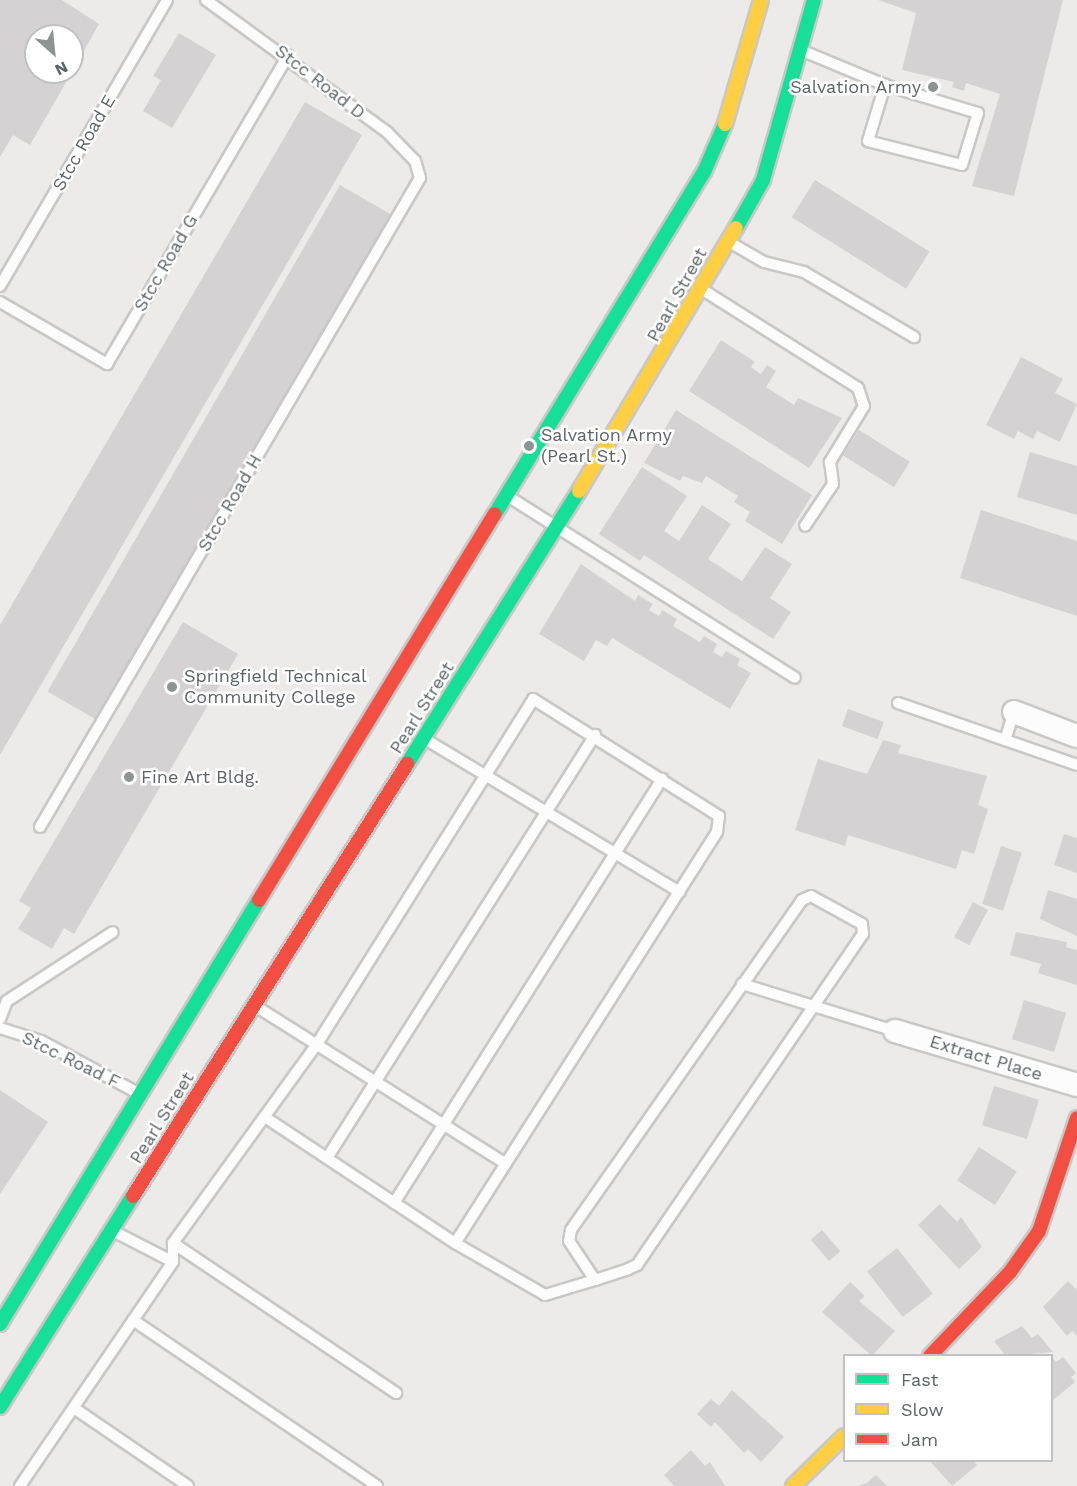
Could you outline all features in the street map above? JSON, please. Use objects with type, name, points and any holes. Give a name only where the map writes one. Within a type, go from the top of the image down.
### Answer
[{"type":"street","name":"Pearl Street","points":[[0,1324],[509,497],[704,172],[726,125],[761,0]]},
{"type":"street","name":"Pearl Street","points":[[0,1407],[557,527],[729,241],[769,166],[814,0]]},
{"type":"street","points":[[752,37],[800,50]]},
{"type":"street","points":[[1014,712],[1077,736]]},
{"type":"street","name":"Extract Place","points":[[895,1031],[1077,1085]]},
{"type":"street","points":[[932,1354],[1022,1258],[1039,1231],[1072,1156],[1077,1118]]},
{"type":"street","points":[[792,1486],[843,1437]]},
{"type":"lane","name":"Stcc Road E","points":[[0,286],[167,0]]},
{"type":"lane","name":"Stcc Road D","points":[[206,0],[288,55],[387,132],[415,161],[420,178]]},
{"type":"lane","points":[[800,50],[885,85],[978,113],[962,165],[868,141],[885,85]]},
{"type":"lane","name":"Stcc Road G","points":[[0,302],[107,364],[288,55]]},
{"type":"lane","name":"Stcc Road H","points":[[40,827],[420,178]]},
{"type":"lane","points":[[729,241],[764,262],[804,272],[914,337]]},
{"type":"lane","points":[[701,288],[858,388],[864,406],[830,462],[833,484],[805,526]]},
{"type":"lane","points":[[509,497],[795,678]]},
{"type":"lane","points":[[20,1486],[45,1446],[74,1408],[173,1262],[173,1243],[266,1118],[317,1044],[485,772],[533,699],[595,735],[719,816],[720,824],[680,892],[455,1243]]},
{"type":"lane","points":[[898,703],[1077,765]]},
{"type":"lane","points":[[1005,740],[1014,712]]},
{"type":"lane","points":[[327,1158],[545,809],[595,735]]},
{"type":"lane","points":[[424,738],[485,772],[680,892]]},
{"type":"lane","points":[[394,1203],[613,851],[662,779]]},
{"type":"lane","points":[[266,1118],[455,1243],[545,1295],[595,1280],[638,1265],[863,934],[862,924],[811,897],[802,900],[571,1230],[569,1241],[595,1280]]},
{"type":"lane","points":[[0,1018],[7,1001],[113,932]]},
{"type":"lane","points":[[742,984],[812,1008],[895,1031]]},
{"type":"lane","points":[[255,1006],[506,1164]]},
{"type":"lane","name":"Stcc Road F","points":[[0,1028],[41,1041],[141,1094]]},
{"type":"lane","points":[[112,1230],[173,1262]]},
{"type":"lane","points":[[173,1243],[396,1393]]},
{"type":"lane","points":[[133,1320],[376,1486]]},
{"type":"lane","points":[[74,1408],[188,1486]]},
{"type":"building","points":[[0,0],[62,0],[99,24],[84,51],[84,24],[24,24],[24,84],[65,84],[30,145],[13,135],[0,157]]},
{"type":"building","points":[[878,0],[1063,0],[1014,196],[972,186],[1000,94],[966,83],[964,91],[952,87],[954,82],[902,70],[916,13]]},
{"type":"building","points":[[179,33],[216,55],[172,128],[143,111],[161,80],[153,76]]},
{"type":"building","points":[[305,102],[362,135],[0,755],[0,625]]},
{"type":"building","points":[[815,180],[929,252],[906,289],[792,217]]},
{"type":"building","points":[[340,185],[393,216],[100,722],[48,692]]},
{"type":"building","points":[[721,340],[755,362],[751,367],[761,374],[767,365],[776,371],[766,387],[794,405],[798,398],[842,418],[809,468],[689,391]]},
{"type":"building","points":[[1021,357],[1063,379],[1055,393],[1077,404],[1060,442],[1037,431],[1033,439],[1018,431],[1014,439],[986,425]]},
{"type":"building","points":[[676,410],[812,495],[782,544],[745,521],[750,512],[734,502],[738,496],[706,476],[702,483],[683,476],[680,481],[644,463]]},
{"type":"building","points":[[859,430],[910,462],[894,487],[843,455]]},
{"type":"building","points":[[1030,452],[1077,466],[1077,515],[1017,497]]},
{"type":"building","points":[[642,467],[687,496],[664,531],[679,541],[702,505],[731,524],[708,559],[742,581],[765,547],[792,564],[770,598],[791,612],[773,639],[644,555],[640,561],[599,534]]},
{"type":"building","points":[[981,510],[1077,541],[1077,616],[960,578]]},
{"type":"building","points":[[581,564],[635,601],[638,595],[653,604],[649,610],[659,616],[662,610],[677,619],[673,626],[700,642],[704,636],[717,644],[713,652],[722,657],[726,651],[740,659],[737,665],[751,673],[730,709],[612,638],[607,646],[596,640],[584,661],[539,634]]},
{"type":"building","name":"Fine Art Bldg.","points":[[183,622],[238,654],[74,934],[64,928],[52,949],[18,929],[31,908],[19,901]]},
{"type":"building","points":[[848,709],[884,722],[878,739],[842,726]]},
{"type":"building","points":[[883,740],[901,745],[898,753],[987,776],[978,805],[988,809],[974,854],[962,850],[956,869],[848,835],[845,846],[795,830],[818,759],[867,774]]},
{"type":"building","points":[[1064,834],[1077,838],[1077,873],[1054,865]]},
{"type":"building","points":[[1001,846],[1022,853],[1003,911],[982,904]]},
{"type":"building","points":[[1048,890],[1077,899],[1077,936],[1040,919]]},
{"type":"building","points":[[973,902],[988,910],[969,945],[954,937]]},
{"type":"building","points":[[1016,932],[1067,942],[1066,947],[1077,950],[1077,985],[1038,973],[1041,964],[1010,955]]},
{"type":"building","points":[[1024,1000],[1066,1013],[1054,1052],[1012,1039]]},
{"type":"building","points":[[994,1086],[1039,1100],[1027,1139],[982,1125]]},
{"type":"building","points":[[0,1090],[48,1122],[0,1194]]},
{"type":"building","points":[[979,1147],[1017,1172],[995,1205],[957,1181]]},
{"type":"building","points":[[940,1204],[957,1222],[961,1217],[982,1247],[959,1269],[918,1225]]},
{"type":"building","points":[[822,1230],[840,1251],[829,1261],[811,1240]]},
{"type":"building","points":[[897,1248],[933,1294],[903,1317],[867,1271]]},
{"type":"building","points":[[1068,1281],[1077,1290],[1077,1336],[1072,1331],[1067,1336],[1043,1307]]},
{"type":"building","points":[[850,1282],[865,1296],[859,1301],[895,1331],[874,1354],[870,1354],[822,1312]]},
{"type":"building","points":[[1022,1326],[1032,1338],[1038,1334],[1053,1352],[1004,1354],[994,1341]]},
{"type":"building","points":[[1063,1357],[1076,1373],[1071,1377],[1075,1382],[1053,1400],[1053,1358],[1056,1362]]},
{"type":"building","points":[[732,1390],[784,1437],[761,1462],[748,1449],[744,1453],[715,1422],[711,1427],[697,1414],[711,1399],[719,1406]]},
{"type":"building","points":[[691,1450],[705,1466],[710,1462],[725,1486],[674,1486],[664,1475]]},
{"type":"building","points":[[931,1462],[975,1462],[977,1465],[952,1486]]},
{"type":"building","points":[[876,1475],[887,1486],[858,1486],[867,1483]]},
{"type":"traffic: fast","points":[[736,228],[763,180],[814,0]]},
{"type":"traffic: fast","points":[[495,514],[704,172],[725,124]]},
{"type":"traffic: fast","points":[[407,764],[579,491]]},
{"type":"traffic: fast","points":[[0,1324],[259,900]]},
{"type":"traffic: fast","points":[[0,1407],[133,1196]]},
{"type":"traffic: slow","points":[[725,124],[761,0]]},
{"type":"traffic: slow","points":[[579,491],[736,228]]},
{"type":"traffic: slow","points":[[793,1486],[843,1437]]},
{"type":"traffic: jam","points":[[259,900],[495,514]]},
{"type":"traffic: jam","points":[[133,1196],[407,764]]},
{"type":"traffic: jam","points":[[932,1354],[1010,1272],[1039,1231],[1077,1118]]},
{"type":"place","name":"Salvation Army","points":[[933,87]]},
{"type":"place","name":"Salvation Army (Pearl St.)","points":[[529,446]]},
{"type":"place","name":"Springfield Technical Community College","points":[[172,687]]},
{"type":"place","name":"Fine Art Bldg.","points":[[129,777]]}]
